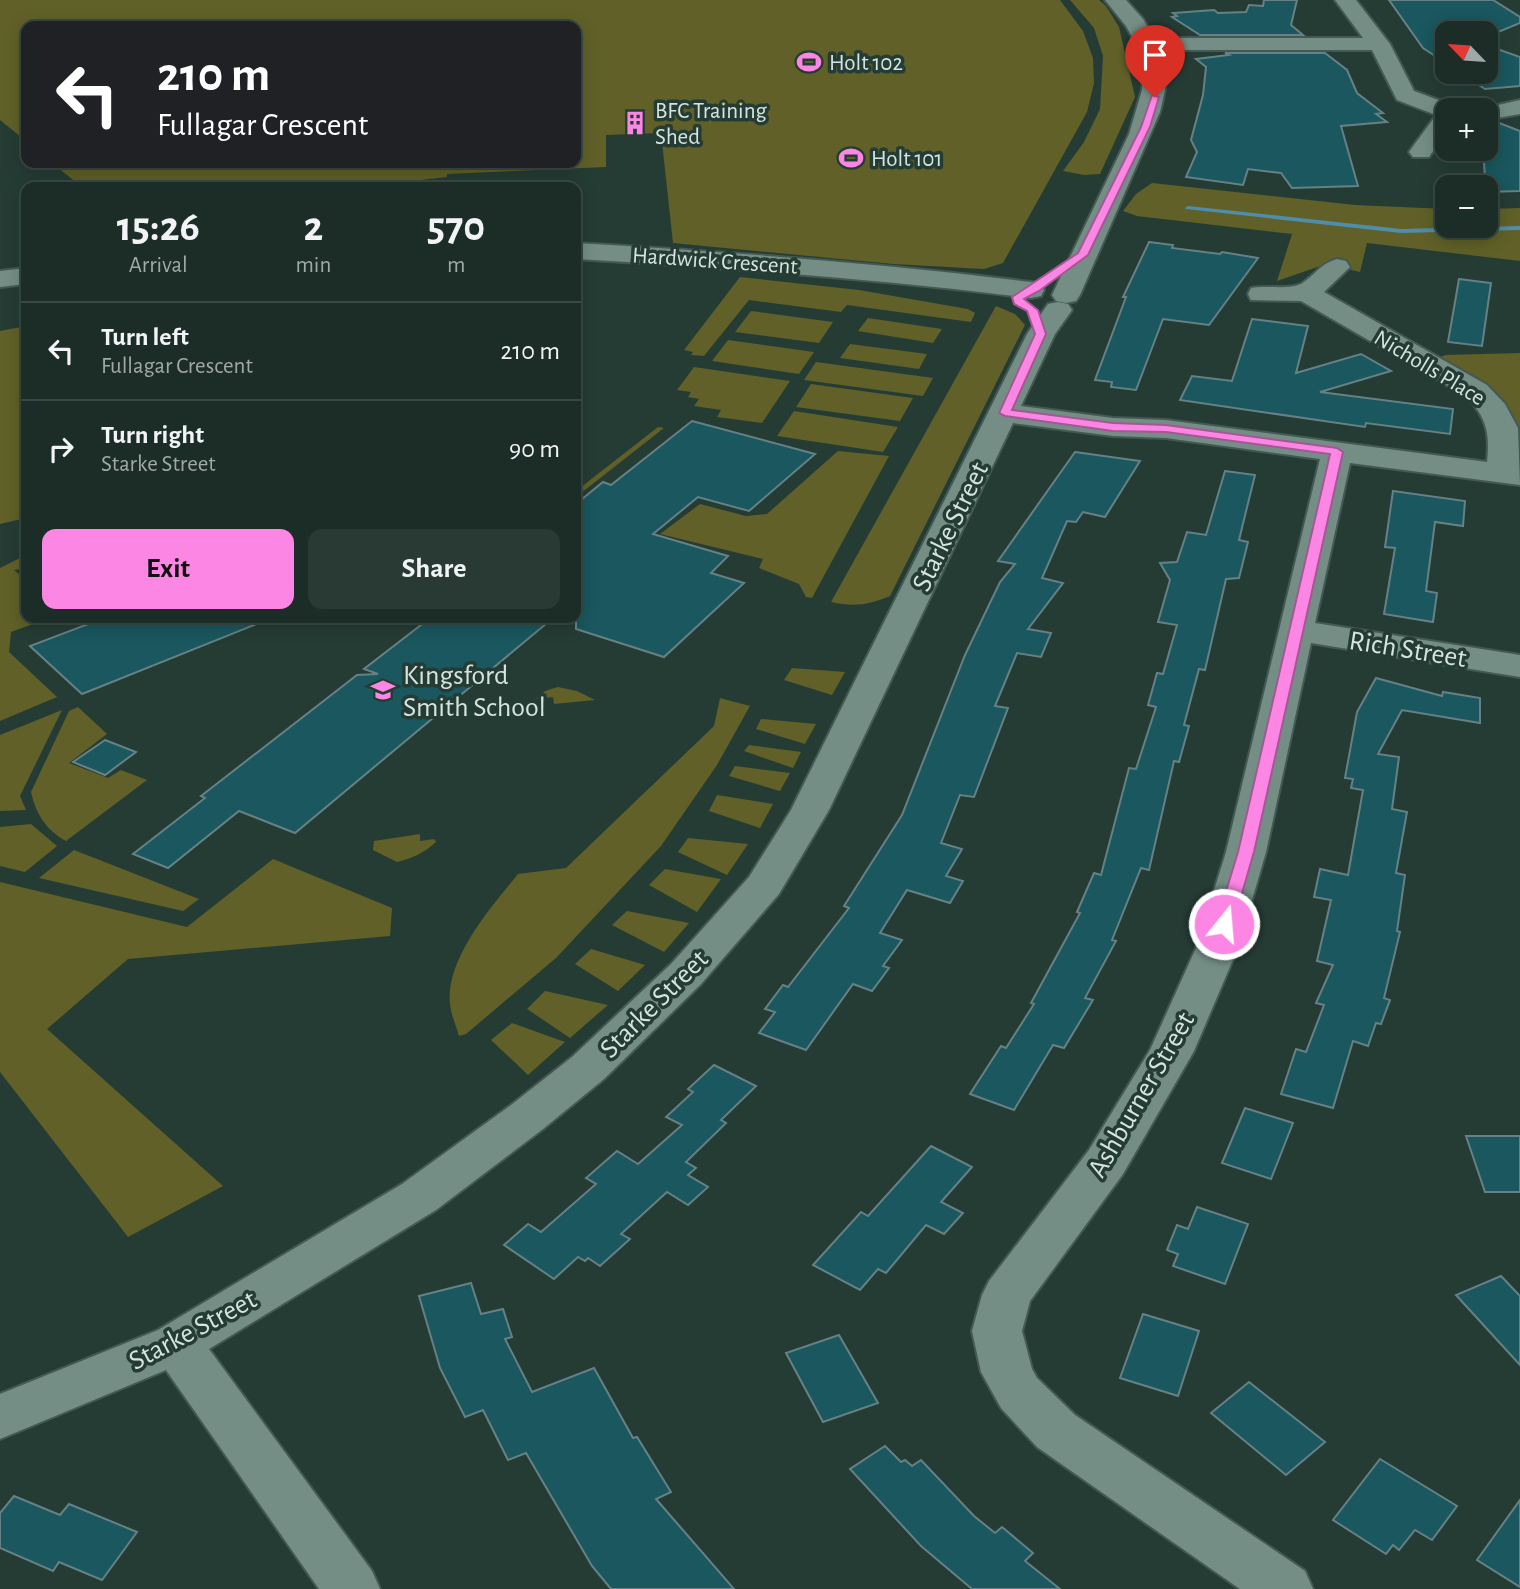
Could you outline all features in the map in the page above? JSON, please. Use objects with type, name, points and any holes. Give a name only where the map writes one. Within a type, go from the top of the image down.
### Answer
[{"type":"street","name":"Starke Street","points":[[0,1417],[176,1344],[419,1197],[588,1068],[686,974],[765,885],[810,810],[1008,405],[1041,305],[1083,255],[1145,127],[1155,97],[1155,70],[1148,44],[1127,11],[1115,0]]},
{"type":"street","points":[[1345,0],[1379,44],[1405,95],[1435,108]]},
{"type":"street","points":[[1148,44],[1379,44]]},
{"type":"street","points":[[1498,111],[1520,107]]},
{"type":"street","points":[[1421,152],[1435,131]]},
{"type":"street","name":"Hardwick Crescent","points":[[581,251],[731,260],[853,272],[1041,305]]},
{"type":"street","points":[[1261,294],[1306,293],[1337,267]]},
{"type":"street","points":[[0,279],[21,277]]},
{"type":"street","name":"Nicholls Place","points":[[1306,293],[1477,391],[1495,408],[1503,424],[1511,475]]},
{"type":"street","points":[[1008,405],[1113,427],[1166,429],[1511,475]]},
{"type":"street","name":"Ashburner Street","points":[[1285,1589],[1056,1432],[1019,1392],[1007,1372],[997,1331],[1007,1295],[1107,1162],[1172,1051],[1217,948],[1246,852],[1337,452]]},
{"type":"street","name":"Rich Street","points":[[1297,630],[1520,666]]},
{"type":"street","points":[[176,1344],[352,1589]]},
{"type":"shaded area","points":[[0,0],[1060,0],[1083,31],[1093,58],[1094,83],[1087,112],[1003,263],[984,269],[893,264],[673,243],[661,133],[606,135],[606,167],[447,174],[447,177],[403,182],[76,182],[58,168],[581,168],[581,21],[21,21],[21,137],[0,120]]},
{"type":"shaded area","points":[[1070,0],[1099,0],[1106,6],[1119,27],[1135,97],[1100,174],[1084,175],[1063,171],[1084,142],[1100,109],[1103,56],[1094,28]]},
{"type":"shaded area","points":[[1152,183],[1355,205],[1435,208],[1435,238],[1498,238],[1498,209],[1520,208],[1520,261],[1367,243],[1360,272],[1326,264],[1277,281],[1292,234],[1137,216],[1123,211],[1136,194]]},
{"type":"shaded area","points":[[740,277],[859,290],[968,309],[975,313],[971,322],[847,305],[841,312],[749,300],[704,356],[691,355],[693,352],[684,350]]},
{"type":"shaded area","points":[[996,306],[1015,314],[1025,325],[890,596],[861,604],[831,602]]},
{"type":"shaded area","points":[[751,311],[833,322],[819,343],[735,332]]},
{"type":"shaded area","points":[[868,318],[942,329],[933,343],[858,331]]},
{"type":"shaded area","points":[[21,327],[21,519],[0,524],[0,331]]},
{"type":"shaded area","points":[[728,340],[814,352],[799,374],[712,361]]},
{"type":"shaded area","points":[[850,344],[927,354],[919,369],[840,358]]},
{"type":"shaded area","points":[[1520,353],[1520,466],[1502,463],[1503,424],[1428,363],[1445,355]]},
{"type":"shaded area","points":[[816,362],[933,378],[923,396],[804,380]]},
{"type":"shaded area","points":[[694,367],[790,381],[762,423],[717,417],[721,410],[694,406],[699,399],[688,397],[691,392],[677,390]]},
{"type":"shaded area","points":[[811,384],[913,398],[900,421],[796,407]]},
{"type":"shaded area","points":[[794,411],[898,427],[883,452],[777,436]]},
{"type":"shaded area","points":[[658,427],[664,428],[581,493],[581,487]]},
{"type":"shaded area","points":[[838,451],[889,456],[812,598],[806,597],[799,584],[759,568],[763,559],[660,534],[700,504],[746,516],[767,514]]},
{"type":"shaded area","points":[[21,558],[21,569],[14,570],[21,576],[21,623],[35,623],[11,632],[9,652],[57,697],[0,721],[0,568]]},
{"type":"shaded area","points":[[792,668],[845,672],[832,695],[784,680]]},
{"type":"shaded area","points":[[558,687],[577,691],[595,700],[554,704],[553,697],[536,699],[545,691]]},
{"type":"shaded area","points":[[720,698],[750,706],[717,765],[661,846],[556,958],[466,1034],[459,1036],[452,1016],[450,987],[462,952],[496,901],[518,874],[566,868],[714,726]]},
{"type":"shaded area","points":[[78,707],[107,734],[69,763],[108,778],[121,770],[147,780],[66,841],[43,821],[31,792],[69,711]]},
{"type":"shaded area","points":[[62,710],[20,796],[26,810],[0,811],[0,735]]},
{"type":"shaded area","points":[[761,719],[816,724],[805,744],[756,729]]},
{"type":"shaded area","points":[[749,745],[801,752],[793,768],[744,751]]},
{"type":"shaded area","points":[[735,766],[790,773],[780,791],[729,776]]},
{"type":"shaded area","points":[[717,795],[773,804],[760,828],[709,811]]},
{"type":"shaded area","points":[[31,824],[57,846],[25,872],[0,866],[0,827]]},
{"type":"shaded area","points":[[420,834],[420,841],[434,839],[436,842],[408,859],[397,862],[373,850],[374,841]]},
{"type":"shaded area","points":[[688,838],[748,844],[727,875],[678,852]]},
{"type":"shaded area","points":[[74,850],[199,899],[183,911],[39,878]]},
{"type":"shaded area","points":[[273,859],[392,908],[390,936],[128,959],[47,1029],[223,1186],[128,1237],[0,1072],[0,882],[187,927]]},
{"type":"shaded area","points":[[665,869],[721,879],[697,912],[649,885]]},
{"type":"shaded area","points":[[627,911],[689,923],[664,952],[612,925]]},
{"type":"shaded area","points":[[591,949],[645,965],[618,991],[575,964]]},
{"type":"shaded area","points":[[545,991],[608,1005],[570,1038],[527,1009]]},
{"type":"shaded area","points":[[512,1023],[565,1042],[528,1075],[491,1040]]},
{"type":"building","points":[[1264,0],[1297,0],[1291,25],[1303,35],[1200,35],[1172,17],[1177,16],[1173,13],[1214,10],[1218,13],[1246,12],[1249,5],[1263,6]]},
{"type":"building","points":[[1389,0],[1493,0],[1520,17],[1520,23],[1498,32],[1498,21],[1435,21],[1435,56],[1423,48]]},
{"type":"building","points":[[1498,49],[1520,57],[1520,86],[1485,89],[1477,84],[1498,84]]},
{"type":"building","points":[[1225,53],[1325,53],[1347,70],[1357,93],[1383,113],[1376,114],[1387,122],[1341,126],[1358,186],[1292,188],[1281,173],[1248,169],[1243,185],[1186,177],[1197,152],[1191,140],[1203,95],[1206,67],[1196,59],[1229,55]]},
{"type":"building","points":[[1498,123],[1520,131],[1520,191],[1498,192],[1498,175],[1485,175],[1484,161],[1498,161]]},
{"type":"building","points":[[1149,242],[1173,245],[1172,248],[1258,258],[1209,325],[1163,319],[1136,390],[1111,387],[1112,382],[1095,380],[1126,297],[1123,297]]},
{"type":"building","points":[[1459,279],[1491,283],[1482,346],[1448,342]]},
{"type":"building","points":[[1252,319],[1308,326],[1296,373],[1361,354],[1391,371],[1320,392],[1453,409],[1450,434],[1366,423],[1365,427],[1180,400],[1192,376],[1232,381]]},
{"type":"building","points":[[692,421],[815,454],[749,511],[698,497],[653,534],[728,556],[711,573],[744,583],[664,657],[576,629],[576,623],[581,623],[581,500],[603,482],[611,485]]},
{"type":"building","points":[[1075,452],[1140,461],[1105,517],[1083,512],[1076,522],[1067,521],[1042,578],[1063,583],[1028,629],[1051,633],[1041,657],[1017,653],[995,706],[1008,708],[974,797],[960,795],[941,843],[962,849],[946,876],[963,881],[950,903],[907,890],[880,933],[902,940],[883,966],[889,968],[872,991],[853,984],[806,1050],[759,1033],[775,1012],[765,1009],[783,985],[788,987],[849,908],[844,906],[902,815],[965,655],[1000,582],[1015,564],[998,561]]},
{"type":"building","points":[[1225,471],[1255,475],[1239,540],[1248,542],[1239,578],[1226,579],[1205,670],[1199,669],[1184,725],[1189,726],[1179,762],[1174,761],[1149,870],[1141,868],[1112,940],[1116,941],[1085,998],[1093,1000],[1064,1048],[1053,1045],[1014,1110],[970,1094],[1001,1046],[1006,1048],[1034,1004],[1031,1003],[1080,913],[1077,912],[1094,873],[1101,875],[1129,768],[1136,769],[1156,707],[1148,705],[1157,673],[1163,674],[1177,625],[1158,622],[1170,580],[1160,563],[1177,562],[1187,532],[1206,535]]},
{"type":"building","points":[[1393,491],[1465,501],[1463,526],[1435,522],[1426,591],[1437,593],[1433,622],[1384,614],[1395,548],[1385,547]]},
{"type":"building","points":[[91,623],[259,623],[82,694],[30,646]]},
{"type":"building","points":[[424,623],[547,623],[295,833],[239,811],[168,868],[133,854],[205,798],[201,796],[357,675],[378,674],[364,669]]},
{"type":"building","points":[[1376,678],[1442,696],[1443,692],[1480,698],[1480,723],[1402,710],[1378,754],[1399,757],[1392,809],[1407,812],[1396,873],[1405,875],[1397,931],[1400,932],[1384,998],[1390,1000],[1381,1024],[1376,1023],[1368,1046],[1353,1041],[1333,1108],[1281,1094],[1296,1049],[1306,1052],[1324,1005],[1316,1003],[1333,965],[1317,961],[1331,900],[1314,897],[1320,869],[1348,875],[1363,790],[1351,788],[1353,779],[1345,778],[1357,712]]},
{"type":"building","points":[[105,740],[136,752],[105,775],[73,762]]},
{"type":"building","points":[[714,1065],[756,1086],[721,1120],[726,1123],[686,1162],[696,1168],[688,1175],[708,1187],[688,1205],[667,1192],[621,1234],[630,1239],[600,1266],[588,1258],[585,1261],[578,1257],[554,1279],[504,1245],[528,1224],[541,1232],[596,1184],[586,1178],[617,1151],[638,1164],[682,1125],[666,1117],[693,1092],[688,1089]]},
{"type":"building","points":[[1245,1108],[1293,1123],[1271,1179],[1222,1163]]},
{"type":"building","points":[[1466,1136],[1520,1136],[1520,1192],[1485,1192]]},
{"type":"building","points":[[931,1146],[972,1167],[941,1202],[963,1213],[944,1234],[926,1225],[886,1273],[878,1269],[860,1290],[813,1265],[861,1212],[868,1216]]},
{"type":"building","points":[[1197,1207],[1248,1224],[1225,1284],[1173,1266],[1178,1254],[1167,1250],[1177,1225],[1188,1229]]},
{"type":"building","points":[[1501,1276],[1520,1296],[1520,1365],[1456,1295]]},
{"type":"building","points":[[471,1283],[481,1314],[503,1309],[512,1337],[505,1339],[532,1392],[594,1368],[633,1438],[637,1437],[671,1492],[656,1499],[734,1589],[611,1589],[592,1566],[526,1453],[508,1460],[483,1410],[465,1417],[440,1368],[419,1296]]},
{"type":"building","points":[[1143,1314],[1199,1331],[1178,1396],[1120,1378]]},
{"type":"building","points":[[839,1335],[878,1403],[823,1422],[786,1353]]},
{"type":"building","points":[[1249,1382],[1325,1442],[1286,1475],[1211,1413]]},
{"type":"building","points":[[885,1446],[901,1462],[905,1460],[912,1466],[921,1460],[974,1516],[995,1533],[1002,1527],[1033,1553],[1025,1561],[1060,1589],[972,1589],[921,1546],[850,1469]]},
{"type":"building","points":[[1380,1459],[1457,1506],[1432,1540],[1415,1530],[1399,1550],[1393,1545],[1386,1554],[1333,1520]]},
{"type":"building","points":[[14,1496],[60,1515],[69,1504],[137,1532],[102,1580],[59,1562],[53,1571],[0,1548],[0,1513]]},
{"type":"building","points":[[1520,1500],[1520,1587],[1477,1560]]},
{"type":"waterway","points":[[1188,208],[1401,231],[1520,228]]},
{"type":"place","name":"Holt 102","points":[[809,62]]},
{"type":"place","name":"BFC Training Shed","points":[[635,123]]},
{"type":"place","name":"Holt 101","points":[[851,158]]},
{"type":"place","name":"Kingsford Smith School","points":[[383,690]]},
{"type":"route","points":[[1155,97],[1145,127],[1083,255],[1035,289],[1018,297],[1018,302],[1032,310],[1041,334],[1005,413],[1113,427],[1166,429],[1337,452],[1246,852],[1224,924]]}]
